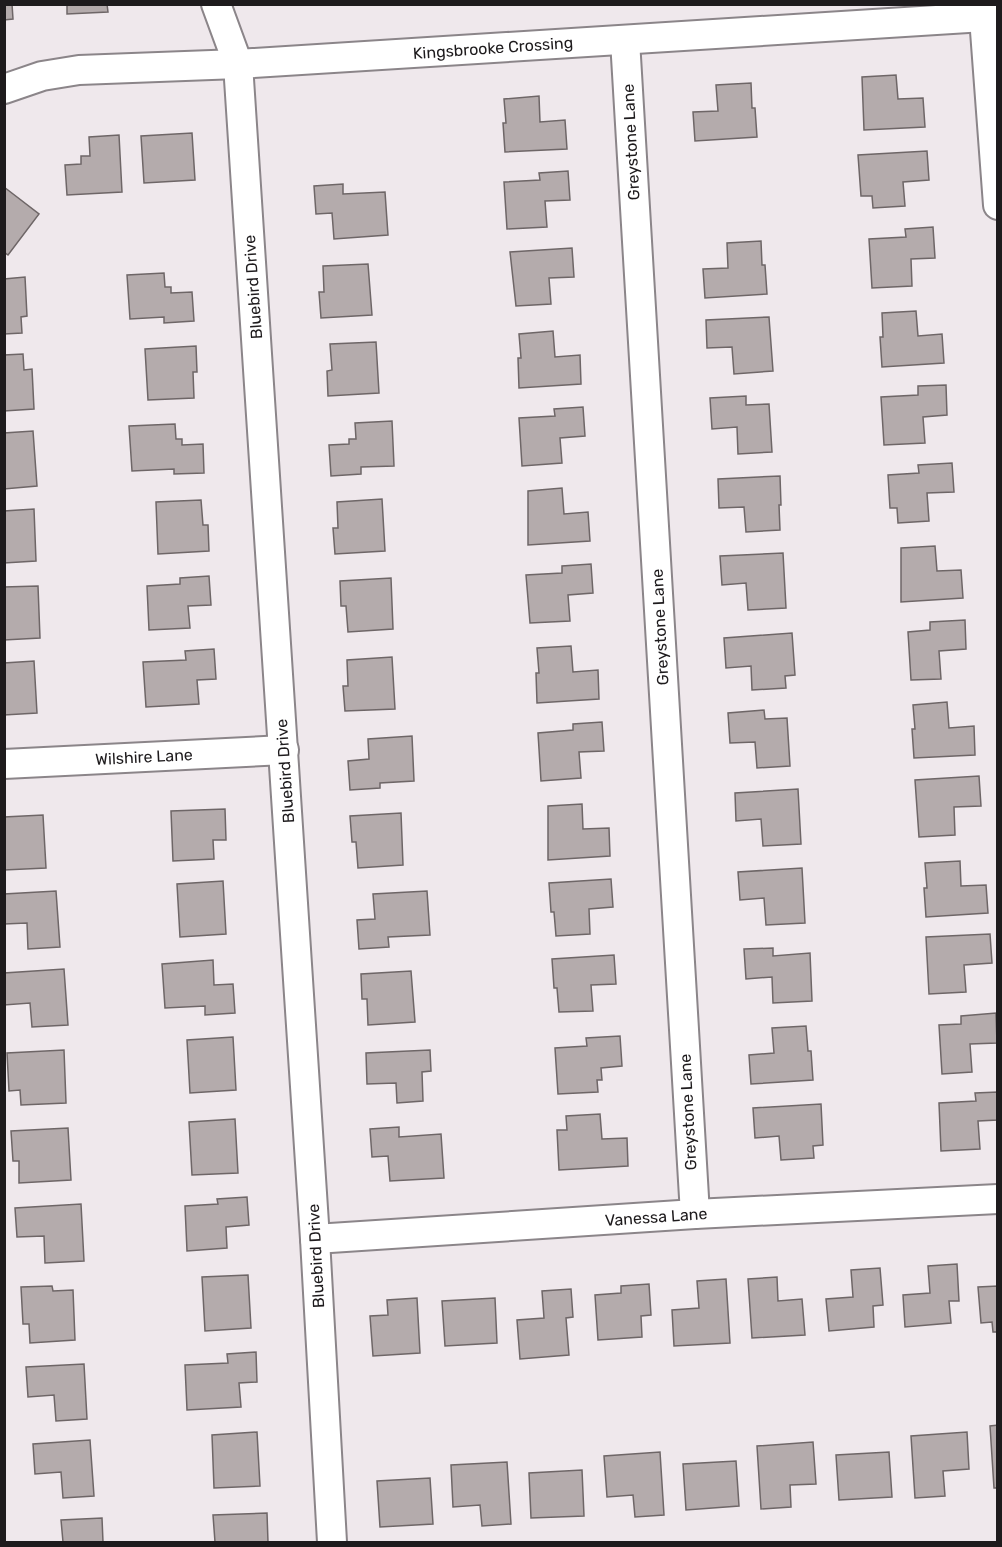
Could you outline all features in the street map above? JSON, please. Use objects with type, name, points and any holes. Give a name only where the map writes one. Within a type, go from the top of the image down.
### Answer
[{"type":"street","name":"Bluebird Drive","points":[[216,4],[238,64],[284,750],[332,1542]]},
{"type":"street","name":"Kingsbrooke Crossing","points":[[4,89],[42,76],[80,70],[238,64],[625,40],[983,11]]},
{"type":"street","points":[[983,11],[998,205]]},
{"type":"street","name":"Greystone Lane","points":[[625,40],[694,1214]]},
{"type":"street","name":"Wilshire Lane","points":[[4,764],[284,750]]},
{"type":"street","name":"Vanessa Lane","points":[[315,1239],[694,1214],[998,1198]]},
{"type":"building","points":[[4,4],[12,4],[13,19],[4,20]]},
{"type":"building","points":[[67,4],[107,4],[108,12],[67,14]]},
{"type":"building","points":[[896,75],[898,99],[923,98],[925,127],[864,130],[862,77]]},
{"type":"building","points":[[751,83],[757,137],[695,141],[693,112],[718,111],[716,85]]},
{"type":"building","points":[[539,96],[540,122],[565,120],[567,149],[505,152],[504,99]]},
{"type":"building","points":[[192,133],[195,180],[144,183],[141,136]]},
{"type":"building","points":[[119,135],[122,192],[67,195],[65,165],[81,164],[81,156],[90,156],[89,137]]},
{"type":"building","points":[[927,151],[929,180],[903,182],[905,206],[873,208],[872,196],[861,196],[858,155]]},
{"type":"building","points":[[568,171],[570,200],[545,201],[547,227],[507,229],[504,182],[540,180],[539,173]]},
{"type":"building","points":[[343,184],[343,194],[385,192],[388,235],[334,239],[332,213],[316,214],[314,186]]},
{"type":"building","points":[[4,187],[39,214],[8,255],[4,252]]},
{"type":"building","points":[[933,227],[935,258],[911,259],[912,286],[872,288],[869,239],[906,237],[905,229]]},
{"type":"building","points":[[761,241],[767,294],[705,298],[703,269],[728,268],[727,243]]},
{"type":"building","points":[[572,248],[574,277],[549,278],[551,304],[516,306],[510,252]]},
{"type":"building","points":[[368,264],[372,315],[321,318],[319,292],[324,292],[323,266]]},
{"type":"building","points":[[164,273],[165,287],[171,287],[171,293],[192,292],[194,321],[164,323],[164,317],[130,319],[127,275]]},
{"type":"building","points":[[25,277],[27,316],[21,317],[22,333],[4,334],[4,279]]},
{"type":"building","points":[[916,311],[918,336],[942,334],[944,363],[882,367],[880,337],[883,337],[882,313]]},
{"type":"building","points":[[769,317],[773,371],[734,374],[732,347],[707,348],[706,320]]},
{"type":"building","points":[[553,331],[555,357],[580,355],[581,384],[519,388],[518,358],[521,358],[519,334]]},
{"type":"building","points":[[376,342],[379,393],[328,396],[327,371],[332,370],[330,344]]},
{"type":"building","points":[[196,346],[197,372],[193,372],[194,398],[148,400],[145,349]]},
{"type":"building","points":[[23,354],[24,370],[32,369],[34,409],[4,411],[4,355]]},
{"type":"building","points":[[946,385],[947,415],[923,417],[925,443],[884,445],[881,397],[918,395],[918,386]]},
{"type":"building","points":[[746,396],[746,405],[769,404],[772,452],[738,454],[737,427],[712,429],[710,398]]},
{"type":"building","points":[[583,407],[585,436],[560,438],[562,463],[522,466],[519,418],[555,416],[554,409]]},
{"type":"building","points":[[392,421],[394,466],[361,467],[361,474],[331,476],[329,445],[349,444],[349,439],[356,439],[355,423]]},
{"type":"building","points":[[175,424],[176,439],[182,439],[182,445],[203,444],[204,473],[174,474],[174,469],[132,471],[129,426]]},
{"type":"building","points":[[33,431],[37,486],[4,489],[4,433]]},
{"type":"building","points":[[952,463],[954,492],[927,493],[929,521],[898,523],[897,508],[890,508],[888,475],[919,473],[918,465]]},
{"type":"building","points":[[780,476],[780,530],[746,532],[744,507],[719,508],[718,479]]},
{"type":"building","points":[[562,488],[564,514],[588,512],[590,541],[528,545],[528,491]]},
{"type":"building","points":[[382,499],[385,551],[335,554],[333,528],[338,528],[337,502]]},
{"type":"building","points":[[201,500],[203,525],[208,525],[209,551],[158,554],[156,502]]},
{"type":"building","points":[[34,509],[36,561],[4,563],[4,511]]},
{"type":"building","points":[[935,546],[937,571],[961,570],[963,598],[901,602],[901,548]]},
{"type":"building","points":[[783,553],[786,608],[748,610],[746,583],[722,585],[720,556]]},
{"type":"building","points":[[591,564],[593,593],[568,595],[570,621],[530,623],[526,575],[562,573],[562,566]]},
{"type":"building","points":[[209,576],[211,605],[188,606],[190,628],[149,630],[147,586],[180,584],[180,578]]},
{"type":"building","points":[[391,578],[393,629],[348,632],[346,606],[341,606],[340,581]]},
{"type":"building","points":[[38,586],[40,638],[4,640],[4,587]]},
{"type":"building","points":[[965,620],[966,649],[939,651],[941,679],[911,680],[908,632],[930,630],[930,622]]},
{"type":"building","points":[[792,633],[795,675],[785,676],[786,688],[752,690],[751,666],[726,668],[724,638]]},
{"type":"building","points":[[571,646],[573,672],[598,670],[599,699],[537,703],[536,673],[539,673],[537,648]]},
{"type":"building","points":[[214,649],[216,679],[197,680],[199,704],[146,707],[143,662],[186,660],[185,651]]},
{"type":"building","points":[[392,657],[395,709],[345,711],[343,686],[348,686],[347,660]]},
{"type":"building","points":[[34,661],[37,713],[4,715],[4,663]]},
{"type":"building","points":[[947,702],[949,728],[974,726],[975,755],[914,758],[913,705]]},
{"type":"building","points":[[764,710],[765,719],[787,718],[790,766],[757,768],[755,742],[730,743],[728,713]]},
{"type":"building","points":[[602,722],[604,751],[579,752],[581,778],[541,781],[538,733],[573,730],[573,724]]},
{"type":"building","points":[[412,736],[414,781],[380,783],[380,788],[350,790],[348,761],[369,759],[368,739]]},
{"type":"building","points":[[979,776],[981,806],[954,807],[955,835],[919,837],[915,780]]},
{"type":"building","points":[[798,789],[801,844],[763,846],[761,819],[736,821],[735,793]]},
{"type":"building","points":[[582,804],[583,829],[609,828],[610,856],[548,860],[548,806]]},
{"type":"building","points":[[225,809],[226,840],[213,840],[214,859],[173,861],[171,811]]},
{"type":"building","points":[[401,813],[403,865],[358,868],[356,842],[352,842],[350,816]]},
{"type":"building","points":[[43,815],[46,868],[4,870],[4,817]]},
{"type":"building","points":[[960,861],[961,886],[986,885],[988,913],[926,917],[925,863]]},
{"type":"building","points":[[802,868],[805,923],[766,925],[764,898],[740,900],[738,872]]},
{"type":"building","points":[[611,879],[613,907],[589,909],[590,934],[556,936],[554,912],[551,912],[549,883]]},
{"type":"building","points":[[223,881],[226,934],[180,937],[177,884]]},
{"type":"building","points":[[56,891],[60,947],[28,949],[27,923],[4,924],[4,894]]},
{"type":"building","points":[[427,891],[430,935],[388,937],[389,947],[359,949],[357,920],[375,919],[373,894]]},
{"type":"building","points":[[990,934],[992,963],[964,965],[966,992],[929,994],[926,937]]},
{"type":"building","points":[[773,948],[773,956],[810,953],[812,1001],[773,1003],[772,977],[746,979],[744,949]]},
{"type":"building","points":[[614,955],[616,984],[591,985],[593,1011],[559,1012],[557,988],[554,988],[552,959]]},
{"type":"building","points":[[213,960],[214,985],[233,984],[235,1013],[205,1015],[205,1006],[165,1008],[162,964]]},
{"type":"building","points":[[64,969],[68,1025],[32,1027],[30,1003],[4,1005],[4,973]]},
{"type":"building","points":[[411,971],[415,1022],[368,1025],[367,999],[362,999],[361,974]]},
{"type":"building","points":[[996,1013],[997,1043],[970,1044],[972,1072],[942,1074],[939,1025],[961,1024],[961,1016]]},
{"type":"building","points":[[806,1026],[813,1080],[751,1084],[749,1055],[774,1053],[772,1028]]},
{"type":"building","points":[[620,1036],[622,1066],[601,1068],[602,1080],[597,1080],[598,1092],[558,1094],[555,1048],[587,1046],[586,1038]]},
{"type":"building","points":[[233,1037],[236,1090],[190,1093],[187,1040]]},
{"type":"building","points":[[64,1050],[66,1103],[21,1105],[20,1090],[9,1091],[7,1053]]},
{"type":"building","points":[[430,1050],[431,1071],[422,1072],[423,1101],[397,1103],[396,1083],[367,1084],[366,1053]]},
{"type":"building","points":[[998,1092],[998,1120],[978,1121],[980,1149],[941,1151],[939,1103],[976,1101],[975,1093]]},
{"type":"building","points":[[821,1104],[823,1145],[813,1146],[814,1158],[781,1160],[779,1136],[755,1138],[753,1108]]},
{"type":"building","points":[[600,1114],[602,1139],[627,1138],[628,1166],[559,1170],[557,1130],[567,1130],[566,1116]]},
{"type":"building","points":[[235,1119],[238,1173],[192,1175],[189,1122]]},
{"type":"building","points":[[399,1127],[399,1137],[441,1134],[444,1178],[390,1181],[388,1156],[372,1157],[370,1129]]},
{"type":"building","points":[[68,1128],[71,1180],[19,1183],[19,1161],[13,1161],[11,1131]]},
{"type":"building","points":[[247,1197],[249,1225],[226,1227],[227,1248],[187,1251],[185,1206],[218,1204],[217,1199]]},
{"type":"building","points":[[81,1204],[84,1261],[45,1263],[44,1236],[17,1237],[15,1208]]},
{"type":"building","points":[[957,1264],[959,1301],[949,1301],[951,1323],[905,1327],[903,1295],[930,1293],[928,1266]]},
{"type":"building","points":[[880,1268],[883,1305],[873,1306],[874,1327],[829,1331],[826,1299],[853,1297],[851,1270]]},
{"type":"building","points":[[248,1275],[251,1328],[205,1331],[202,1277]]},
{"type":"building","points":[[777,1277],[778,1301],[802,1299],[805,1335],[752,1338],[748,1279]]},
{"type":"building","points":[[726,1279],[730,1343],[674,1346],[672,1310],[699,1308],[697,1281]]},
{"type":"building","points":[[649,1284],[651,1315],[641,1316],[642,1337],[598,1340],[595,1295],[621,1293],[621,1286]]},
{"type":"building","points":[[52,1286],[53,1291],[73,1290],[75,1340],[30,1343],[29,1324],[23,1324],[21,1287]]},
{"type":"building","points":[[998,1286],[998,1332],[993,1332],[992,1322],[981,1323],[978,1287]]},
{"type":"building","points":[[571,1289],[573,1317],[566,1318],[569,1355],[520,1359],[517,1320],[544,1318],[542,1291]]},
{"type":"building","points":[[417,1298],[420,1353],[373,1356],[370,1316],[388,1315],[387,1300]]},
{"type":"building","points":[[495,1298],[497,1343],[445,1346],[442,1301]]},
{"type":"building","points":[[256,1352],[257,1382],[239,1383],[241,1407],[187,1410],[185,1365],[228,1363],[227,1354]]},
{"type":"building","points":[[84,1364],[87,1419],[56,1421],[54,1395],[28,1397],[26,1367]]},
{"type":"building","points":[[998,1425],[998,1488],[994,1488],[990,1426]]},
{"type":"building","points":[[257,1432],[260,1486],[214,1488],[212,1435]]},
{"type":"building","points":[[967,1432],[969,1469],[943,1471],[945,1496],[915,1498],[911,1436]]},
{"type":"building","points":[[90,1440],[94,1496],[63,1498],[61,1472],[35,1474],[33,1444]]},
{"type":"building","points":[[813,1442],[816,1484],[790,1485],[791,1507],[761,1509],[757,1446]]},
{"type":"building","points":[[660,1452],[664,1515],[635,1517],[633,1495],[607,1497],[604,1456]]},
{"type":"building","points":[[889,1452],[892,1497],[839,1500],[836,1455]]},
{"type":"building","points":[[736,1461],[739,1506],[686,1510],[683,1464]]},
{"type":"building","points":[[507,1462],[511,1524],[482,1526],[480,1505],[453,1507],[451,1465]]},
{"type":"building","points":[[582,1470],[584,1516],[531,1518],[529,1473]]},
{"type":"building","points":[[430,1478],[433,1524],[380,1527],[377,1481]]},
{"type":"building","points":[[267,1513],[268,1542],[215,1542],[213,1515]]},
{"type":"building","points":[[102,1518],[103,1542],[63,1542],[61,1520]]}]
